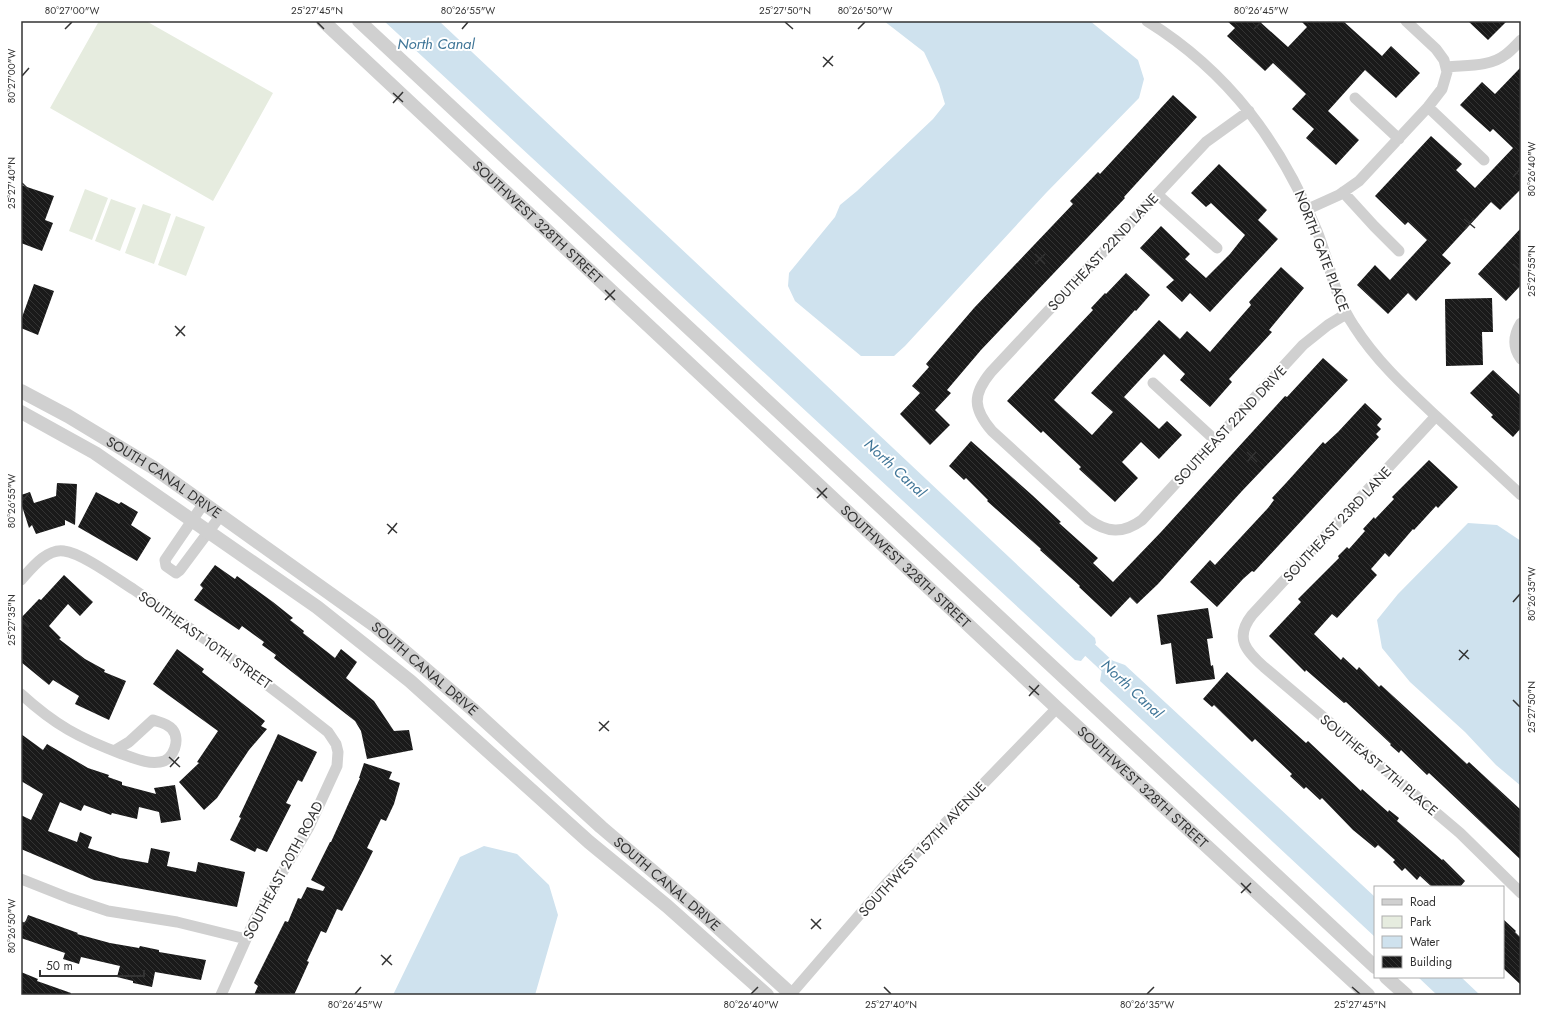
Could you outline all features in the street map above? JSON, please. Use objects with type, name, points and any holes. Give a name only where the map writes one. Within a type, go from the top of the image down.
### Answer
[{"type":"street","name":"SOUTHWEST 328TH STREET","points":[[323,21],[1058,708],[1368,995]]},
{"type":"street","name":"SOUTHWEST 328TH STREET","points":[[359,21],[1374,965]]},
{"type":"street","name":"NORTH GATE PLACE","points":[[1147,21],[1180,42],[1200,59],[1249,111],[1286,166],[1308,209],[1320,239],[1337,294],[1346,314],[1367,346],[1384,366],[1521,495]]},
{"type":"street","points":[[1308,209],[1343,192],[1371,170],[1428,107],[1442,89],[1447,78],[1447,67],[1436,49],[1406,21]]},
{"type":"street","points":[[1447,67],[1478,65],[1496,60],[1505,56],[1521,40]]},
{"type":"street","points":[[1355,98],[1399,139]]},
{"type":"street","points":[[1428,107],[1484,160]]},
{"type":"street","name":"SOUTHEAST 22ND LANE","points":[[1113,532],[1094,524],[1083,515],[992,431],[983,420],[977,407],[979,391],[991,372],[1206,142],[1249,111]]},
{"type":"street","points":[[1343,192],[1399,251]]},
{"type":"street","points":[[1157,194],[1217,248]]},
{"type":"street","name":"SOUTHEAST 22ND DRIVE","points":[[1113,532],[1130,528],[1142,520],[1303,345],[1328,325],[1346,314]]},
{"type":"street","points":[[1521,323],[1514,341],[1516,350],[1521,359]]},
{"type":"street","points":[[1153,383],[1215,440]]},
{"type":"street","name":"SOUTH CANAL DRIVE","points":[[21,391],[68,416],[154,468],[374,625],[472,709],[601,827],[703,914],[792,995]]},
{"type":"street","name":"SOUTH CANAL DRIVE","points":[[21,412],[95,454],[317,608],[410,681],[588,842],[667,906],[767,995]]},
{"type":"street","name":"SOUTHEAST 23RD LANE","points":[[1242,634],[1245,625],[1252,615],[1436,416]]},
{"type":"street","points":[[204,503],[166,560],[166,566],[170,570],[176,573],[180,570],[221,515]]},
{"type":"street","name":"SOUTHEAST 10TH STREET","points":[[21,580],[35,565],[51,552],[63,550],[74,554],[119,580],[255,674],[328,732],[336,744]]},
{"type":"street","name":"SOUTHEAST 7TH PLACE","points":[[1242,634],[1245,646],[1259,663],[1460,833],[1521,893]]},
{"type":"street","points":[[21,694],[56,724],[91,743],[114,751],[146,762],[162,762],[173,754],[177,740],[172,729],[163,723],[152,720],[129,742],[114,751]]},
{"type":"street","name":"SOUTHWEST 157TH AVENUE","points":[[792,995],[886,884],[1058,708]]},
{"type":"street","name":"SOUTHEAST 20TH ROAD","points":[[221,995],[255,919],[309,827],[337,766],[336,744]]},
{"type":"street","points":[[21,879],[69,898],[108,910],[177,922],[246,939]]},
{"type":"street","points":[[1387,978],[1406,995]]},
{"type":"green space","points":[[99,21],[146,21],[273,93],[213,201],[50,108]]},
{"type":"green space","points":[[85,189],[108,198],[92,240],[69,231]]},
{"type":"green space","points":[[111,199],[136,208],[120,251],[95,241]]},
{"type":"green space","points":[[143,204],[171,214],[154,264],[125,253]]},
{"type":"green space","points":[[176,216],[205,227],[186,276],[158,265]]},
{"type":"water","name":"North Canal","points":[[384,21],[439,21],[1095,638],[1096,643],[1081,661],[1075,660]]},
{"type":"water","points":[[884,21],[1090,21],[1138,60],[1144,79],[1139,98],[1046,193],[905,346],[894,356],[861,356],[795,301],[788,286],[789,273],[835,217],[840,205],[857,191],[933,119],[945,104],[939,84],[924,52]]},
{"type":"water","points":[[1468,523],[1497,525],[1521,541],[1521,786],[1496,765],[1465,732],[1410,682],[1382,648],[1377,620],[1398,594]]},
{"type":"water","name":"North Canal","points":[[1111,660],[1125,665],[1374,896],[1374,936],[1100,681],[1102,669]]},
{"type":"water","points":[[484,846],[517,854],[549,885],[558,915],[535,995],[393,995],[460,857]]},
{"type":"water","points":[[1419,978],[1462,978],[1480,995],[1437,995]]},
{"type":"building","points":[[1227,21],[1259,21],[1288,47],[1307,27],[1301,21],[1343,21],[1382,56],[1391,46],[1420,73],[1396,98],[1365,70],[1328,111],[1359,140],[1336,165],[1306,138],[1314,129],[1292,109],[1306,94],[1273,63],[1265,71],[1227,36],[1235,28]]},
{"type":"building","points":[[1468,21],[1507,21],[1488,40]]},
{"type":"building","points":[[1521,67],[1521,189],[1500,210],[1491,202],[1442,255],[1451,263],[1416,301],[1408,293],[1388,314],[1357,285],[1375,265],[1390,280],[1427,240],[1408,222],[1405,225],[1375,196],[1431,136],[1462,164],[1456,170],[1475,188],[1513,148],[1493,129],[1490,132],[1460,105],[1482,82],[1495,94]]},
{"type":"building","points":[[1173,95],[1197,117],[1124,197],[1125,198],[981,350],[947,390],[951,393],[935,410],[950,425],[930,445],[900,414],[920,393],[912,386],[929,367],[926,364],[974,308],[1073,204],[1070,201],[1098,172],[1100,174]]},
{"type":"building","points":[[1219,164],[1267,210],[1258,220],[1278,239],[1210,312],[1190,293],[1182,302],[1166,287],[1174,280],[1140,248],[1161,226],[1190,254],[1185,259],[1206,278],[1230,254],[1245,235],[1211,203],[1206,207],[1191,193]]},
{"type":"building","points":[[21,185],[54,196],[45,220],[53,223],[42,251],[21,243]]},
{"type":"building","points":[[1521,228],[1521,285],[1506,301],[1478,274]]},
{"type":"building","points":[[1281,267],[1304,288],[1269,330],[1272,332],[1229,379],[1232,382],[1210,407],[1180,380],[1185,374],[1164,354],[1124,397],[1159,429],[1167,421],[1182,435],[1159,459],[1141,442],[1122,462],[1138,478],[1115,502],[1079,469],[1081,467],[1043,431],[1041,433],[1007,401],[1093,310],[1091,308],[1126,273],[1150,295],[1054,400],[1092,435],[1113,412],[1091,393],[1159,320],[1180,339],[1187,331],[1210,352],[1251,305],[1249,302]]},
{"type":"building","points":[[34,284],[54,291],[38,335],[21,328],[21,320]]},
{"type":"building","points":[[1492,298],[1493,332],[1482,332],[1483,365],[1446,366],[1445,299]]},
{"type":"building","points":[[1323,358],[1348,380],[1242,491],[1158,584],[1137,604],[1130,597],[1111,617],[1079,587],[1080,586],[1040,550],[1041,549],[987,501],[988,500],[966,478],[964,480],[949,466],[971,441],[1032,495],[1061,522],[1059,523],[1098,558],[1093,563],[1113,582],[1161,532],[1285,396],[1287,397]]},
{"type":"building","points":[[1493,370],[1521,396],[1521,428],[1513,437],[1491,417],[1493,415],[1470,393]]},
{"type":"building","points":[[1365,403],[1382,419],[1377,425],[1381,429],[1376,434],[1379,437],[1254,572],[1252,571],[1243,579],[1217,607],[1190,582],[1210,560],[1215,565],[1268,508],[1274,500],[1272,498],[1323,442],[1325,444],[1338,432]]},
{"type":"building","points":[[1429,460],[1458,487],[1438,508],[1436,506],[1414,530],[1413,529],[1389,557],[1385,553],[1371,569],[1377,575],[1337,618],[1332,614],[1314,634],[1341,660],[1343,657],[1357,670],[1359,667],[1379,687],[1381,685],[1467,764],[1469,762],[1521,810],[1521,860],[1429,773],[1427,775],[1401,750],[1399,753],[1346,702],[1344,703],[1306,670],[1305,672],[1269,636],[1301,602],[1298,599],[1339,558],[1338,556],[1347,547],[1349,549],[1365,531],[1363,529],[1374,517],[1375,519],[1394,499],[1392,497]]},
{"type":"building","points":[[57,483],[77,484],[75,525],[65,520],[65,525],[36,534],[32,525],[29,528],[21,503],[21,495],[30,492],[34,503],[56,496]]},
{"type":"building","points":[[96,492],[119,504],[121,502],[138,512],[131,525],[151,538],[137,561],[78,527]]},
{"type":"building","points":[[215,565],[235,579],[237,576],[273,602],[293,618],[290,620],[304,631],[303,633],[335,658],[341,649],[357,662],[346,678],[374,701],[394,731],[409,730],[413,750],[367,759],[361,731],[355,721],[274,658],[276,655],[262,645],[264,642],[242,626],[239,630],[194,600],[203,588],[200,585]]},
{"type":"building","points":[[64,575],[93,602],[80,616],[68,604],[49,626],[61,638],[59,639],[85,659],[105,670],[104,672],[126,681],[109,720],[75,704],[79,696],[53,680],[49,685],[21,662],[21,618],[39,599],[41,600]]},
{"type":"building","points":[[1208,608],[1213,638],[1207,639],[1211,666],[1213,665],[1215,679],[1176,684],[1171,643],[1161,645],[1157,615]]},
{"type":"building","points":[[177,649],[204,669],[202,672],[265,721],[261,726],[267,729],[249,750],[217,798],[204,810],[179,782],[199,763],[197,762],[218,731],[153,684]]},
{"type":"building","points":[[1227,672],[1306,743],[1308,741],[1361,791],[1362,789],[1388,812],[1389,810],[1399,818],[1397,821],[1442,860],[1443,859],[1465,881],[1461,886],[1431,886],[1420,876],[1417,880],[1405,868],[1402,871],[1393,862],[1395,860],[1378,845],[1375,848],[1353,830],[1322,798],[1320,800],[1306,787],[1304,789],[1290,776],[1292,774],[1255,739],[1252,742],[1214,705],[1212,707],[1203,699]]},
{"type":"building","points":[[21,734],[43,750],[47,744],[88,768],[109,775],[108,777],[122,782],[122,785],[156,794],[154,788],[175,785],[181,820],[161,823],[159,812],[139,807],[137,819],[112,813],[111,815],[84,805],[81,811],[60,802],[48,831],[77,842],[80,832],[92,837],[88,848],[120,858],[148,863],[151,848],[170,852],[167,866],[196,872],[198,862],[245,872],[237,907],[94,880],[21,849],[21,815],[31,820],[43,794],[21,781]]},
{"type":"building","points":[[278,734],[317,752],[302,782],[298,780],[286,803],[291,805],[267,852],[257,848],[255,852],[230,840],[241,818],[239,817]]},
{"type":"building","points":[[364,763],[392,772],[389,779],[400,783],[394,804],[386,821],[381,819],[367,848],[373,851],[342,911],[337,909],[326,933],[321,931],[307,961],[309,962],[294,995],[254,995],[258,986],[254,983],[285,921],[288,922],[298,898],[301,899],[307,887],[323,891],[325,887],[311,880],[331,842],[360,778]]},
{"type":"building","points":[[28,915],[78,933],[77,934],[110,943],[139,948],[140,946],[159,950],[159,952],[206,960],[201,980],[155,972],[152,987],[133,983],[133,981],[117,977],[120,966],[81,957],[79,964],[63,959],[65,953],[21,938],[21,921],[25,923]]},
{"type":"building","points":[[1504,920],[1521,938],[1521,985],[1504,969]]},
{"type":"building","points":[[21,972],[38,979],[37,981],[71,993],[70,995],[21,995]]},
{"type":"waterway","name":"North Canal","points":[[1076,637],[1120,678]]}]
